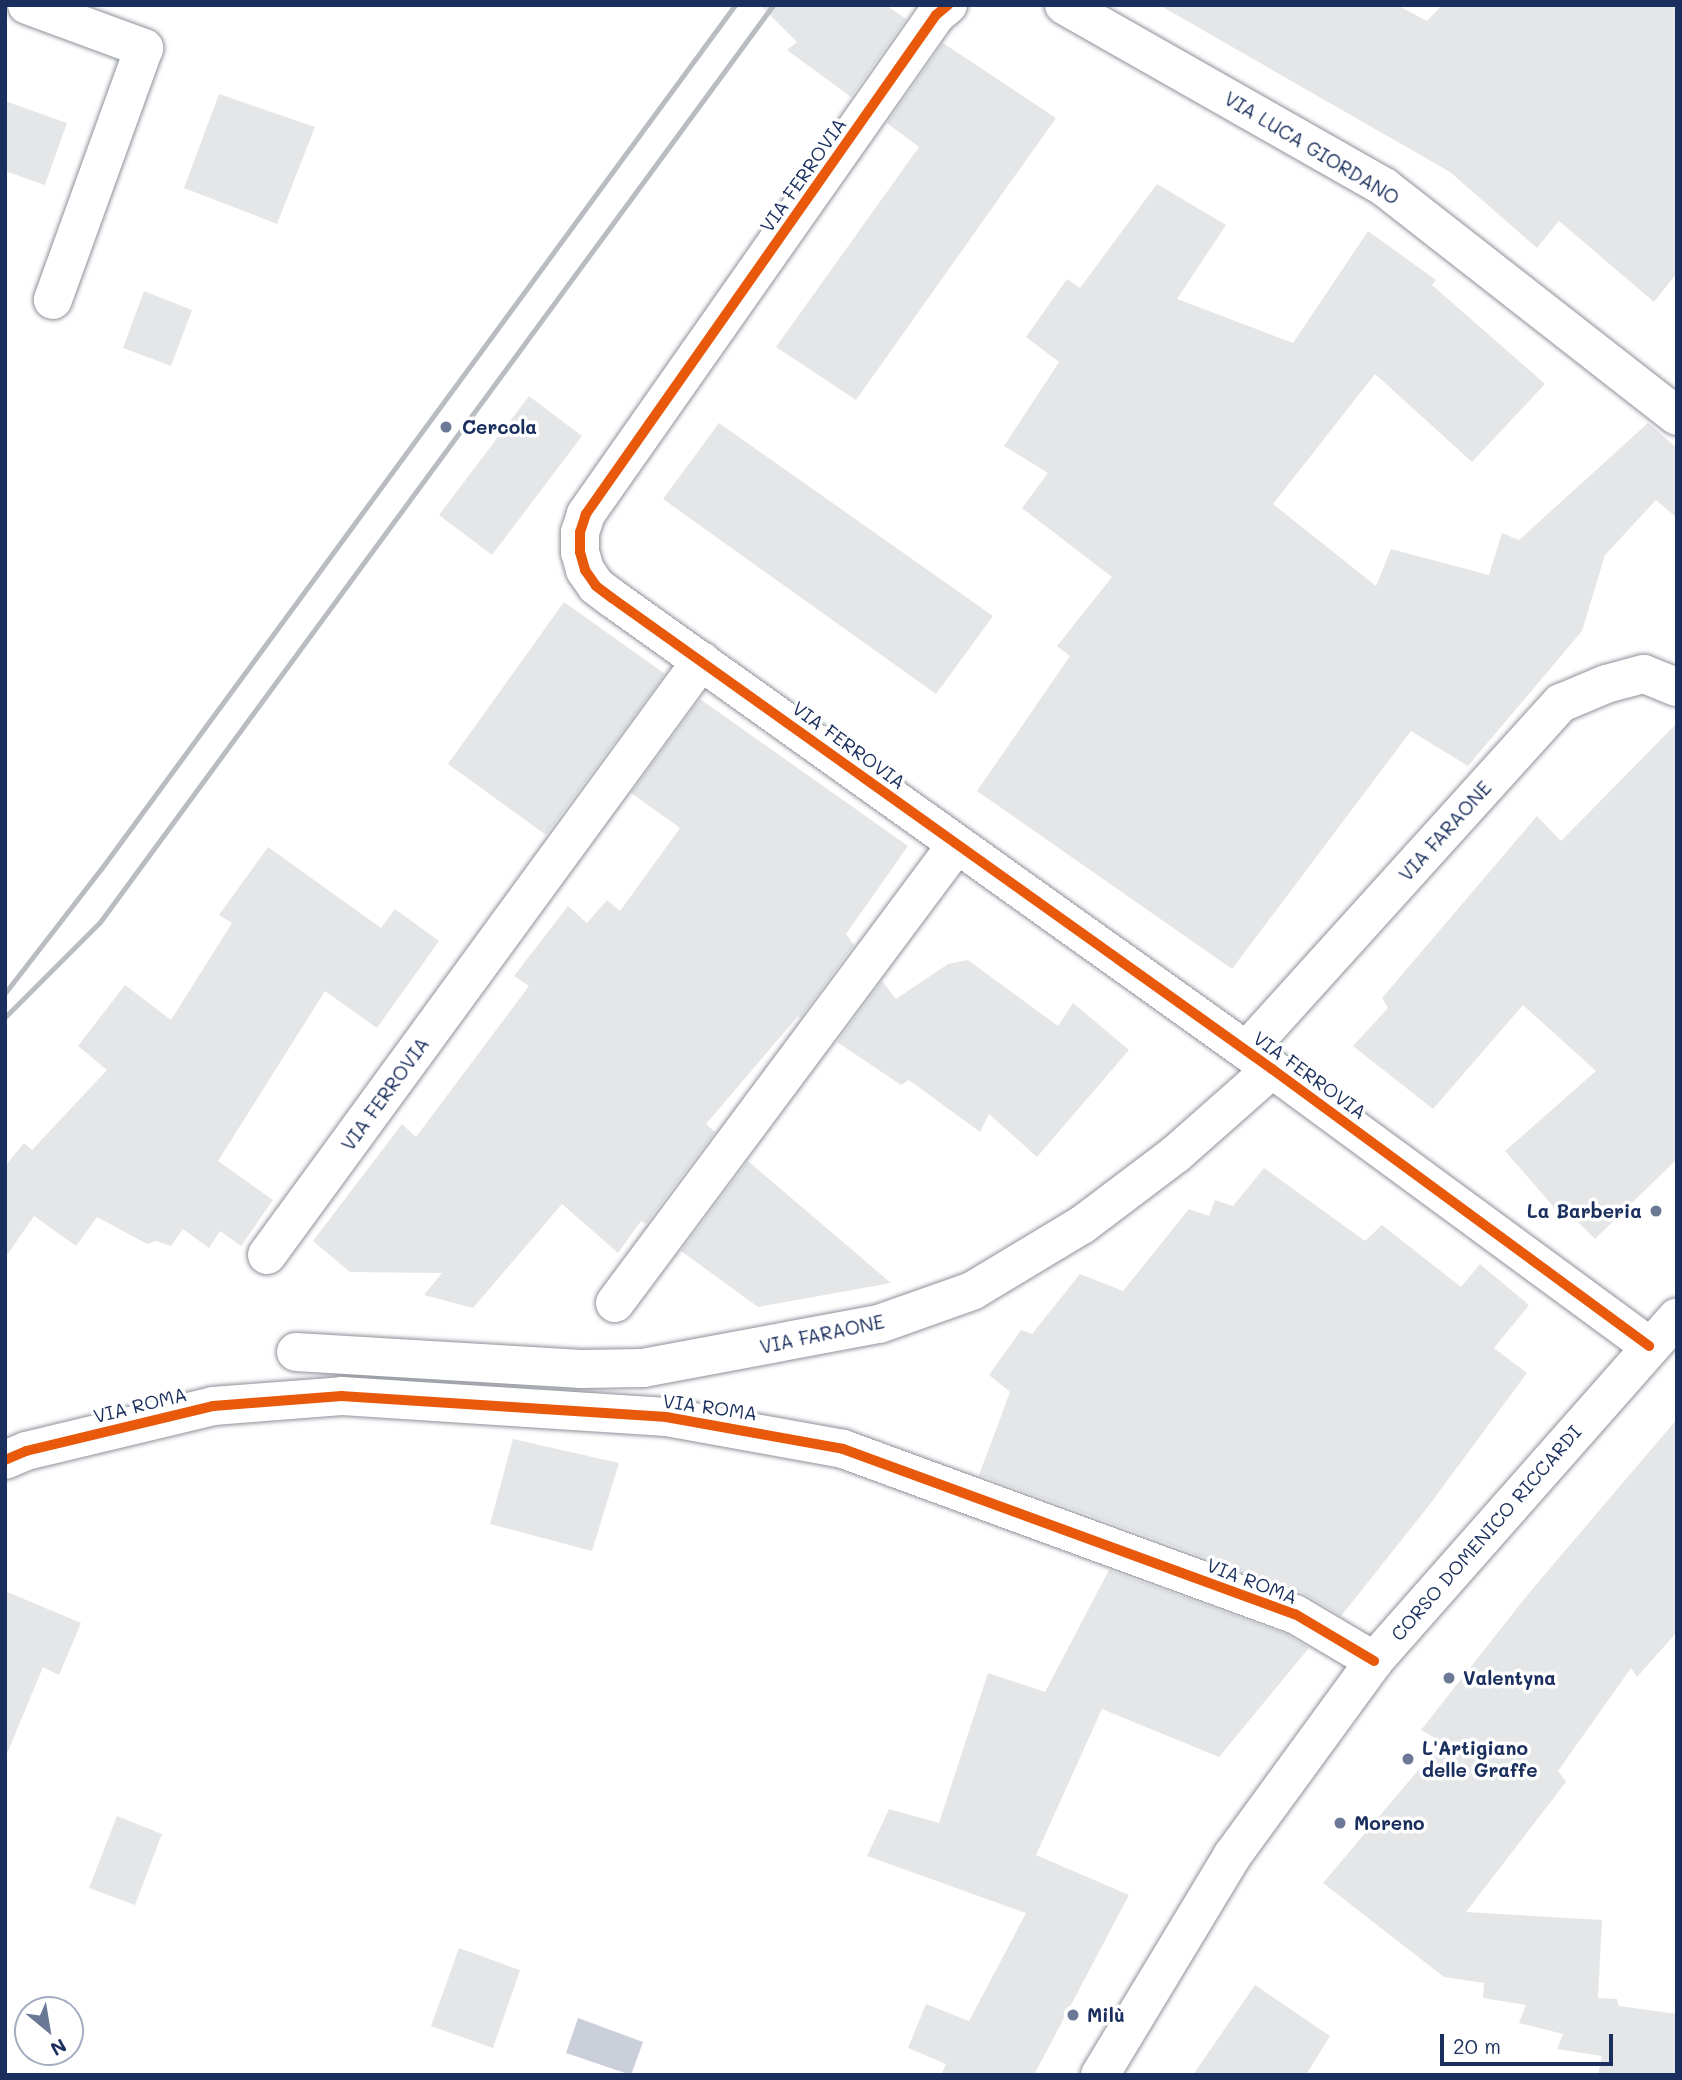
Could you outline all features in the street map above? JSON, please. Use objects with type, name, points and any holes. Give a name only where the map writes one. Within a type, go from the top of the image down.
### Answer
[{"type":"street","points":[[27,5],[144,48],[53,300]]},
{"type":"street","name":"VIA FERROVIA","points":[[948,5],[936,15],[586,514],[580,532],[580,552],[586,570],[596,586],[1259,1060],[1648,1346]]},
{"type":"street","name":"VIA LUCA GIORDANO","points":[[1064,5],[1384,187],[1677,416]]},
{"type":"street","name":"VIA FERROVIA","points":[[267,1255],[701,661]]},
{"type":"street","name":"VIA FARAONE","points":[[296,1353],[581,1369],[643,1368],[879,1324],[972,1291],[1082,1225],[1177,1154],[1561,703],[1606,684],[1644,674],[1677,687]]},
{"type":"street","points":[[615,1303],[957,844]]},
{"type":"street","name":"CORSO DOMENICO RICCARDI","points":[[1100,2075],[1232,1856],[1374,1661],[1648,1346],[1677,1317]]},
{"type":"street","name":"VIA ROMA","points":[[5,1460],[26,1451],[213,1406],[342,1396],[666,1417],[843,1449],[1295,1614],[1374,1661]]},
{"type":"shaded area","points":[[578,2018],[643,2042],[631,2075],[566,2053]]},
{"type":"building","points":[[760,5],[886,5],[906,19],[851,97],[787,50],[797,42]]},
{"type":"building","points":[[1159,5],[1397,5],[1427,21],[1442,5],[1677,5],[1677,273],[1654,302],[1559,221],[1537,248],[1450,172]]},
{"type":"building","points":[[943,43],[1056,118],[856,400],[776,347],[919,147],[887,123]]},
{"type":"building","points":[[219,94],[315,127],[277,224],[184,188]]},
{"type":"building","points":[[5,101],[67,123],[45,185],[5,171]]},
{"type":"building","points":[[1157,184],[1226,225],[1177,299],[1293,343],[1368,231],[1436,280],[1432,285],[1545,384],[1472,462],[1375,374],[1273,504],[1376,586],[1391,549],[1489,575],[1502,533],[1519,540],[1648,423],[1677,448],[1677,518],[1656,500],[1605,555],[1582,631],[1468,766],[1411,731],[1232,969],[977,791],[1070,656],[1057,646],[1112,577],[1022,508],[1048,473],[1004,446],[1059,362],[1026,337],[1067,279],[1080,288]]},
{"type":"building","points":[[144,291],[192,310],[171,366],[123,348]]},
{"type":"building","name":"Cercola","points":[[529,396],[582,436],[492,555],[439,515]]},
{"type":"building","points":[[719,423],[993,616],[936,694],[663,499]]},
{"type":"building","points":[[564,602],[665,674],[546,835],[448,764]]},
{"type":"building","points":[[700,699],[908,846],[846,934],[854,945],[800,1018],[798,1016],[706,1124],[715,1132],[646,1224],[641,1221],[618,1253],[562,1204],[473,1308],[424,1295],[442,1273],[350,1272],[313,1241],[402,1124],[416,1137],[529,986],[514,976],[568,906],[587,923],[607,900],[620,911],[680,828],[631,793]]},
{"type":"building","points":[[1677,723],[1677,1159],[1595,1239],[1565,1209],[1559,1213],[1505,1151],[1596,1071],[1523,1005],[1433,1109],[1353,1046],[1388,1008],[1382,998],[1537,816],[1561,841]]},
{"type":"building","points":[[268,847],[381,928],[395,909],[439,941],[377,1028],[325,991],[218,1161],[273,1200],[241,1246],[220,1231],[209,1248],[183,1229],[171,1246],[156,1241],[147,1244],[97,1217],[76,1246],[34,1216],[5,1258],[5,1166],[24,1143],[32,1150],[107,1070],[78,1046],[125,985],[171,1020],[232,923],[219,915]]},
{"type":"building","points":[[968,960],[1058,1026],[1073,1003],[1129,1050],[1037,1157],[989,1114],[980,1132],[909,1080],[901,1085],[837,1042],[882,981],[896,999],[948,964]]},
{"type":"building","points":[[748,1161],[891,1283],[758,1307],[681,1251]]},
{"type":"building","points":[[1264,1168],[1365,1241],[1382,1225],[1461,1287],[1480,1264],[1529,1305],[1494,1348],[1527,1373],[1427,1508],[1341,1616],[1303,1593],[979,1475],[1010,1392],[989,1375],[1021,1330],[1032,1334],[1080,1274],[1123,1291],[1189,1209],[1209,1216],[1215,1200],[1233,1206]]},
{"type":"building","points":[[1677,1419],[1677,1632],[1637,1677],[1631,1668],[1558,1771],[1566,1782],[1466,1912],[1602,1920],[1598,1998],[1617,1999],[1619,2006],[1677,2014],[1677,2075],[1598,2075],[1602,2056],[1557,2049],[1563,2034],[1519,2023],[1526,2005],[1483,1998],[1484,1983],[1444,1977],[1323,1883],[1442,1742],[1421,1730],[1529,1593]]},
{"type":"building","points":[[513,1439],[619,1463],[592,1551],[490,1524]]},
{"type":"building","points":[[1109,1570],[1286,1634],[1309,1648],[1219,1757],[1102,1709],[1036,1855],[1129,1895],[1034,2075],[941,2075],[946,2064],[908,2048],[926,2004],[969,2021],[1026,1913],[867,1856],[889,1809],[939,1823],[988,1673],[1045,1692]]},
{"type":"building","points":[[5,1591],[81,1623],[59,1675],[43,1667],[6,1756]]},
{"type":"building","points":[[117,1816],[162,1834],[135,1905],[89,1888]]},
{"type":"building","points":[[459,1948],[520,1970],[493,2048],[431,2026]]},
{"type":"building","points":[[1255,1985],[1330,2036],[1306,2075],[1193,2075]]},
{"type":"railway","points":[[5,993],[101,869],[735,5]]},
{"type":"railway","points":[[5,1017],[100,922],[773,5]]},
{"type":"cycle path","points":[[948,5],[936,15],[586,514],[580,532],[580,552],[585,570],[596,586],[612,598],[1272,1069],[1649,1346]]},
{"type":"cycle path","points":[[5,1460],[26,1451],[213,1406],[342,1396],[666,1417],[843,1449],[1295,1614],[1374,1661]]},
{"type":"place","name":"Cercola","points":[[446,427]]},
{"type":"place","name":"La Barberia","points":[[1656,1211]]},
{"type":"place","name":"Valentyna","points":[[1449,1678]]},
{"type":"place","name":"L'Artigiano delle Graffe","points":[[1408,1759]]},
{"type":"place","name":"Moreno","points":[[1340,1823]]},
{"type":"place","name":"Milù","points":[[1073,2015]]}]
